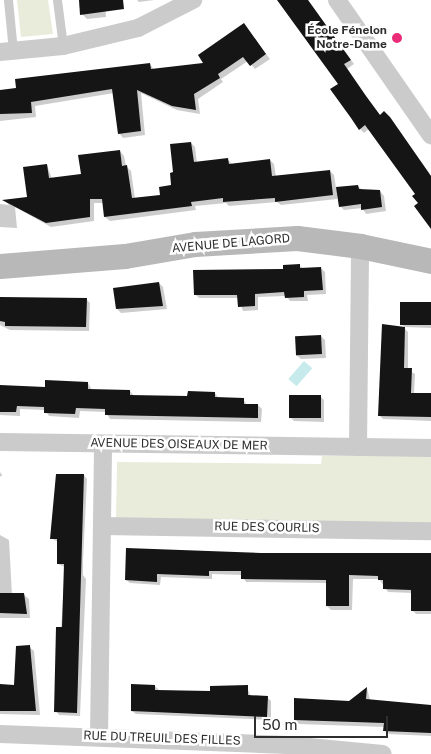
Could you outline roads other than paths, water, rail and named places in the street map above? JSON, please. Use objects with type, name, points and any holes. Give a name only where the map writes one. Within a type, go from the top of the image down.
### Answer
[{"type":"street","points":[[7,51],[63,46],[138,28],[193,0]]},
{"type":"street","points":[[337,0],[431,135]]},
{"type":"street","name":"AVENUE DE LAGORD","points":[[0,266],[125,256],[195,244],[297,238],[360,246],[431,261]]},
{"type":"street","points":[[360,246],[358,446],[431,448]]},
{"type":"street","name":"AVENUE DES OISEAUX DE MER","points":[[0,442],[103,445],[358,446]]},
{"type":"street","points":[[99,736],[103,445]]},
{"type":"street","name":"RUE DES COURLIS","points":[[102,526],[431,531]]},
{"type":"street","name":"RUE DU TREUIL DES FILLES","points":[[0,734],[99,736],[383,754]]},
{"type":"lane","points":[[7,51],[8,0]]},
{"type":"lane","points":[[57,0],[63,46]]},
{"type":"water","points":[[304,361],[312,368],[297,386],[288,379]]},
{"type":"place","name":"École Fénelon Notre-Dame","points":[[397,38]]}]
